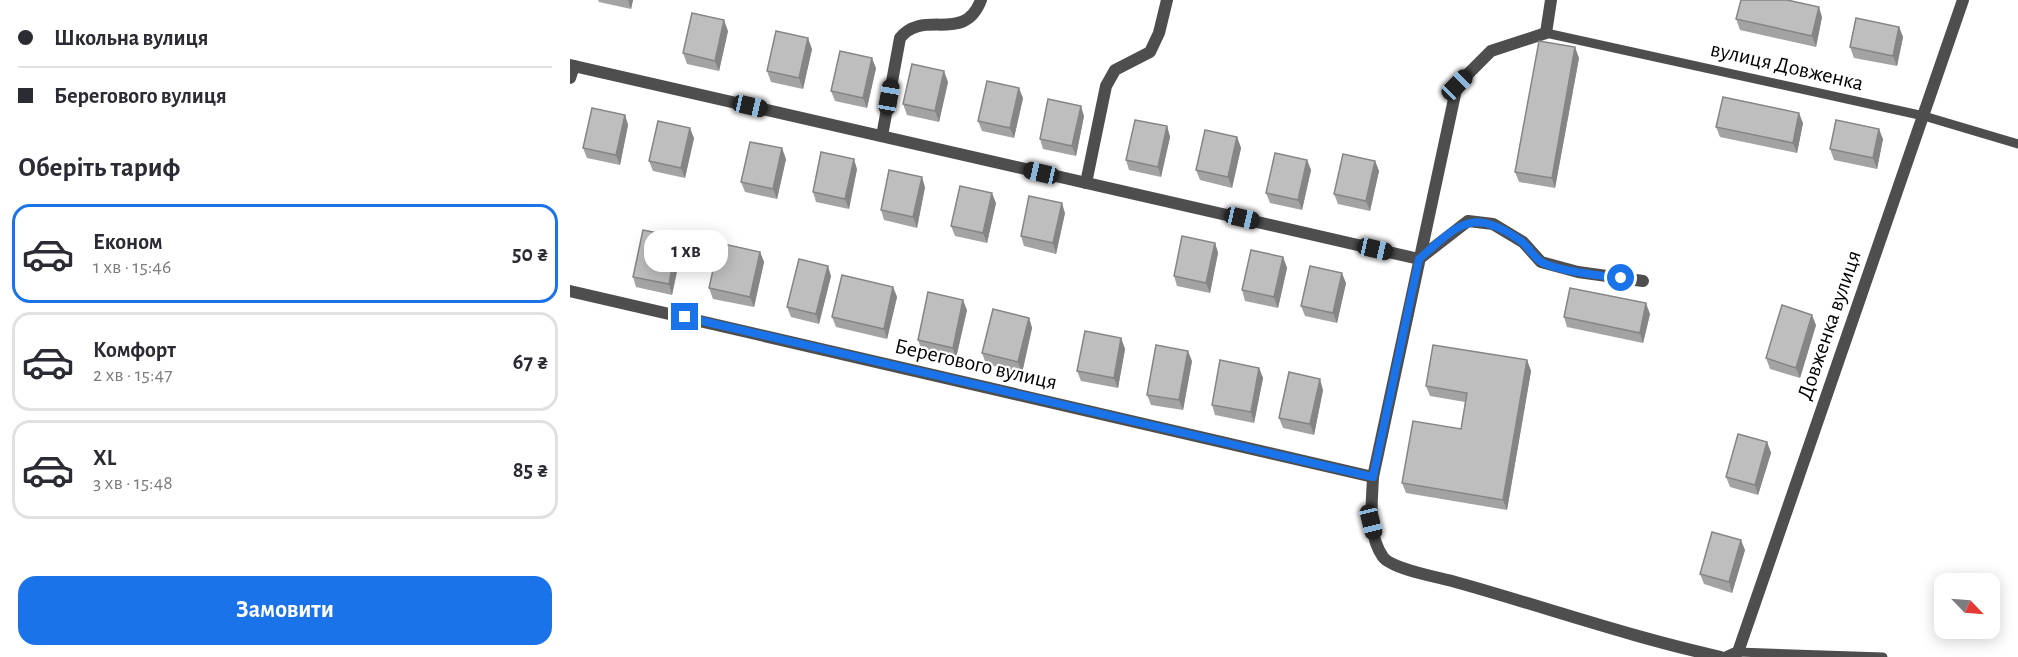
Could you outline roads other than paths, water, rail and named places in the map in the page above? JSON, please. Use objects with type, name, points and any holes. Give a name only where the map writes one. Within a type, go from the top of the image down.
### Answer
[{"type":"street","points":[[882,136],[900,38],[907,29],[921,25],[960,25],[972,16],[981,0]]},
{"type":"street","points":[[1086,183],[1106,86],[1115,70],[1150,52],[1159,33],[1167,0]]},
{"type":"street","points":[[1551,0],[1546,33],[1491,51],[1457,85],[1373,477],[1371,522],[1376,543],[1385,560],[1410,570],[1523,600],[1660,644],[1721,657]]},
{"type":"street","name":"Довженка вулиця","points":[[1732,655],[1924,116],[1963,0]]},
{"type":"street","points":[[570,78],[572,65],[1419,259]]},
{"type":"street","points":[[1419,259],[1468,221],[1493,224],[1523,242],[1541,262],[1578,272],[1643,281]]},
{"type":"street","name":"Берегового вулиця","points":[[570,291],[1373,477]]},
{"type":"lane","name":"вулиця Довженка","points":[[1546,33],[1924,116],[2018,144]]},
{"type":"lane","points":[[1732,655],[1883,657]]}]
